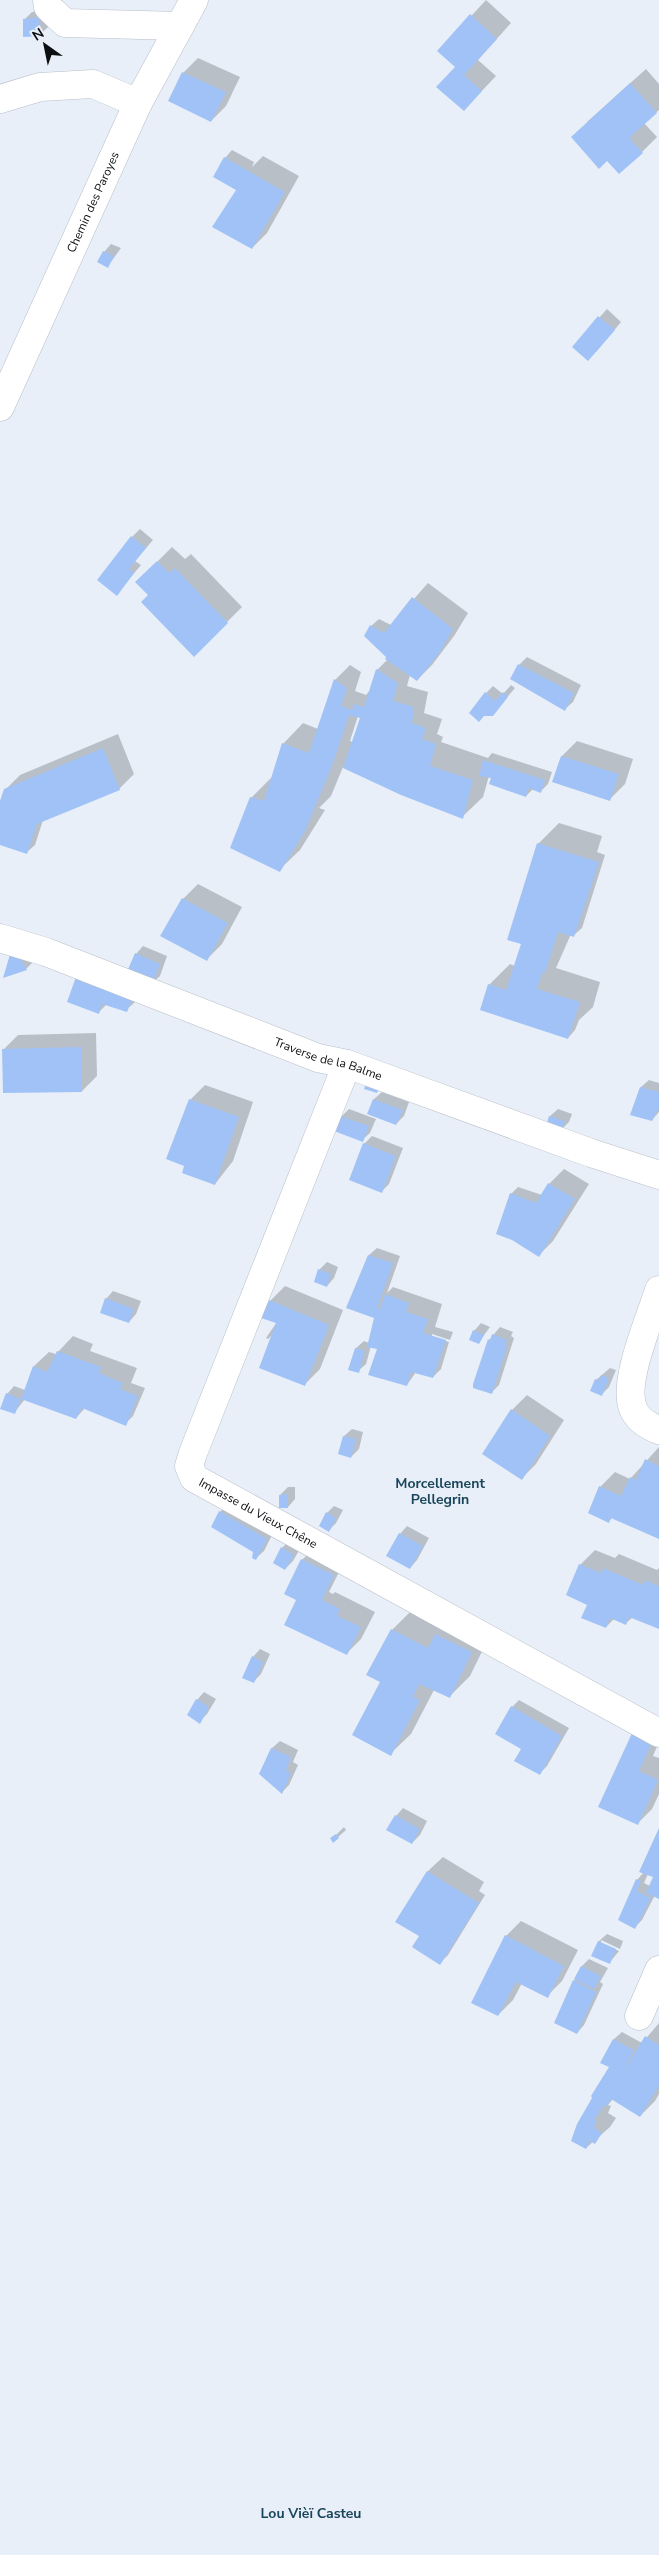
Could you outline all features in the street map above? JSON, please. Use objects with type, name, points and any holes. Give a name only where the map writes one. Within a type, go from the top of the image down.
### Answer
[{"type":"street","points":[[47,0],[48,6],[65,23],[180,26]]},
{"type":"street","name":"Chemin des Paroyes","points":[[3,394],[138,103],[194,0]]},
{"type":"street","points":[[0,100],[40,87],[93,84],[138,103]]},
{"type":"street","name":"Traverse de la Balme","points":[[0,938],[46,952],[318,1058],[348,1064],[591,1154],[659,1175]]},
{"type":"street","name":"Impasse du Vieux Chêne","points":[[348,1064],[188,1466],[194,1478],[659,1733]]},
{"type":"street","points":[[659,1290],[629,1385],[632,1407],[646,1425],[659,1430]]},
{"type":"street","points":[[638,2016],[659,1970]]},
{"type":"building","points":[[470,14],[497,39],[464,75],[482,91],[464,111],[436,87],[455,67],[437,51]]},
{"type":"building","points":[[40,17],[40,36],[23,37],[23,19]]},
{"type":"building","points":[[182,72],[226,92],[211,122],[168,101]]},
{"type":"building","points":[[630,83],[657,113],[629,138],[643,153],[619,174],[607,161],[599,169],[571,137]]},
{"type":"building","points":[[224,157],[285,192],[252,249],[212,227],[236,190],[213,177]]},
{"type":"building","points":[[103,251],[114,256],[108,268],[97,262]]},
{"type":"building","points":[[598,316],[615,330],[588,361],[572,347]]},
{"type":"building","points":[[131,536],[146,548],[129,569],[134,573],[117,596],[97,580]]},
{"type":"building","points":[[157,561],[169,573],[175,568],[228,623],[194,657],[141,602],[148,595],[135,582]]},
{"type":"building","points":[[412,597],[453,629],[440,652],[417,681],[385,659],[386,657],[364,636],[370,625],[384,633]]},
{"type":"building","points":[[518,664],[574,693],[565,711],[510,679]]},
{"type":"building","points":[[376,669],[398,683],[393,701],[414,707],[412,723],[426,728],[422,739],[436,744],[430,766],[473,780],[463,819],[401,795],[343,768],[360,718],[349,715],[333,763],[305,831],[280,872],[230,848],[250,797],[264,801],[282,743],[309,753],[334,679],[347,688],[341,706],[352,710],[354,704],[364,707]]},
{"type":"building","points":[[485,692],[495,701],[503,692],[508,697],[493,716],[484,716],[479,722],[469,713]]},
{"type":"building","points":[[103,748],[120,790],[37,824],[27,854],[0,845],[0,801],[4,789]]},
{"type":"building","points":[[561,756],[619,774],[610,801],[552,782]]},
{"type":"building","points":[[483,760],[545,780],[541,793],[528,788],[526,797],[489,784],[491,778],[479,776]]},
{"type":"building","points":[[537,843],[599,862],[574,937],[558,932],[545,973],[542,973],[537,989],[580,1002],[568,1039],[480,1010],[488,984],[506,990],[521,944],[507,940]]},
{"type":"building","points":[[182,898],[228,923],[207,961],[160,936]]},
{"type":"building","points":[[11,951],[16,952],[27,970],[3,978]]},
{"type":"building","points":[[135,953],[160,964],[152,985],[126,974]]},
{"type":"building","points":[[77,974],[134,995],[127,1012],[102,1004],[99,1014],[67,1002]]},
{"type":"building","points":[[81,1047],[82,1092],[3,1093],[2,1049]]},
{"type":"building","points":[[367,1081],[380,1085],[377,1093],[364,1089]]},
{"type":"building","points":[[640,1087],[659,1092],[659,1108],[652,1121],[630,1115]]},
{"type":"building","points":[[189,1099],[239,1117],[215,1185],[182,1173],[184,1166],[166,1159]]},
{"type":"building","points":[[373,1099],[403,1110],[396,1125],[367,1114]]},
{"type":"building","points":[[340,1116],[369,1126],[363,1142],[334,1131]]},
{"type":"building","points":[[549,1116],[565,1121],[561,1131],[546,1126]]},
{"type":"building","points":[[363,1143],[396,1156],[382,1193],[349,1180]]},
{"type":"building","points":[[548,1183],[575,1199],[539,1257],[512,1240],[496,1234],[510,1193],[536,1203]]},
{"type":"building","points":[[368,1255],[393,1263],[377,1309],[380,1309],[385,1294],[409,1303],[406,1312],[428,1319],[423,1333],[446,1340],[433,1378],[411,1372],[407,1386],[368,1375],[377,1349],[367,1347],[374,1318],[346,1308]]},
{"type":"building","points":[[318,1269],[331,1274],[327,1287],[314,1282]]},
{"type":"building","points":[[105,1298],[134,1309],[129,1323],[100,1313]]},
{"type":"building","points":[[269,1300],[329,1325],[305,1386],[259,1368],[276,1323],[261,1318]]},
{"type":"building","points":[[473,1330],[484,1335],[479,1344],[469,1340]]},
{"type":"building","points":[[492,1334],[507,1340],[505,1344],[507,1346],[492,1394],[473,1388],[473,1384],[488,1339],[490,1341]]},
{"type":"building","points":[[355,1348],[365,1351],[359,1373],[348,1370]]},
{"type":"building","points":[[57,1351],[101,1367],[99,1373],[123,1383],[120,1389],[138,1396],[126,1426],[82,1408],[76,1419],[21,1399],[33,1366],[47,1372]]},
{"type":"building","points":[[601,1375],[609,1378],[602,1396],[590,1391],[595,1379],[599,1381]]},
{"type":"building","points":[[6,1393],[21,1399],[15,1414],[0,1409]]},
{"type":"building","points":[[511,1409],[550,1436],[522,1480],[482,1454]]},
{"type":"building","points":[[343,1436],[356,1439],[351,1458],[338,1454]]},
{"type":"building","points":[[645,1459],[659,1466],[659,1539],[611,1518],[609,1523],[588,1513],[599,1486],[621,1496],[630,1477],[636,1480]]},
{"type":"building","points":[[288,1494],[288,1508],[279,1508],[279,1495]]},
{"type":"building","points":[[219,1511],[267,1539],[256,1560],[252,1558],[253,1552],[211,1527]]},
{"type":"building","points":[[326,1512],[336,1518],[329,1532],[319,1526]]},
{"type":"building","points":[[399,1533],[423,1546],[410,1569],[386,1556]]},
{"type":"building","points":[[281,1547],[294,1555],[285,1570],[273,1563]]},
{"type":"building","points":[[301,1559],[334,1575],[322,1600],[340,1609],[337,1616],[361,1627],[347,1655],[284,1625],[296,1600],[284,1594]]},
{"type":"building","points":[[579,1564],[601,1573],[603,1568],[643,1585],[645,1580],[659,1586],[659,1629],[629,1617],[626,1625],[610,1618],[606,1628],[581,1618],[587,1605],[566,1595]]},
{"type":"building","points":[[391,1629],[428,1648],[435,1634],[472,1652],[450,1698],[419,1684],[413,1697],[420,1700],[391,1756],[352,1735],[380,1682],[366,1675]]},
{"type":"building","points":[[252,1656],[263,1662],[254,1683],[242,1678]]},
{"type":"building","points":[[196,1699],[209,1707],[200,1724],[187,1715]]},
{"type":"building","points":[[511,1706],[562,1736],[540,1775],[514,1761],[521,1749],[495,1734]]},
{"type":"building","points":[[633,1731],[653,1740],[639,1771],[658,1780],[638,1825],[598,1807]]},
{"type":"building","points":[[271,1748],[291,1757],[286,1770],[291,1773],[282,1794],[259,1774]]},
{"type":"building","points":[[395,1815],[420,1829],[412,1844],[386,1830]]},
{"type":"building","points":[[659,1828],[659,1899],[646,1893],[653,1877],[639,1872]]},
{"type":"building","points":[[336,1834],[339,1838],[333,1843],[330,1838]]},
{"type":"building","points":[[427,1871],[479,1903],[440,1965],[412,1947],[419,1936],[395,1922]]},
{"type":"building","points":[[636,1879],[641,1881],[637,1891],[651,1898],[635,1929],[618,1920]]},
{"type":"building","points":[[505,1935],[564,1966],[548,1998],[516,1982],[498,2016],[471,2003]]},
{"type":"building","points":[[598,1941],[616,1949],[610,1964],[591,1956]]},
{"type":"building","points":[[581,1966],[601,1976],[594,1989],[574,1979]]},
{"type":"building","points":[[573,1980],[596,1992],[577,2034],[554,2023]]},
{"type":"building","points":[[645,2036],[659,2045],[659,2086],[640,2117],[611,2099],[607,2106],[604,2105],[594,2120],[597,2121],[594,2128],[602,2133],[595,2144],[584,2137],[590,2142],[586,2149],[571,2141],[577,2124],[592,2098],[591,2096],[609,2067],[600,2063],[613,2039],[634,2050],[624,2071]]},
{"type":"district","name":"Morcellement Pellegrin","points":[[440,1492]]},
{"type":"district","name":"Lou Vièï Casteu","points":[[311,2513]]}]
